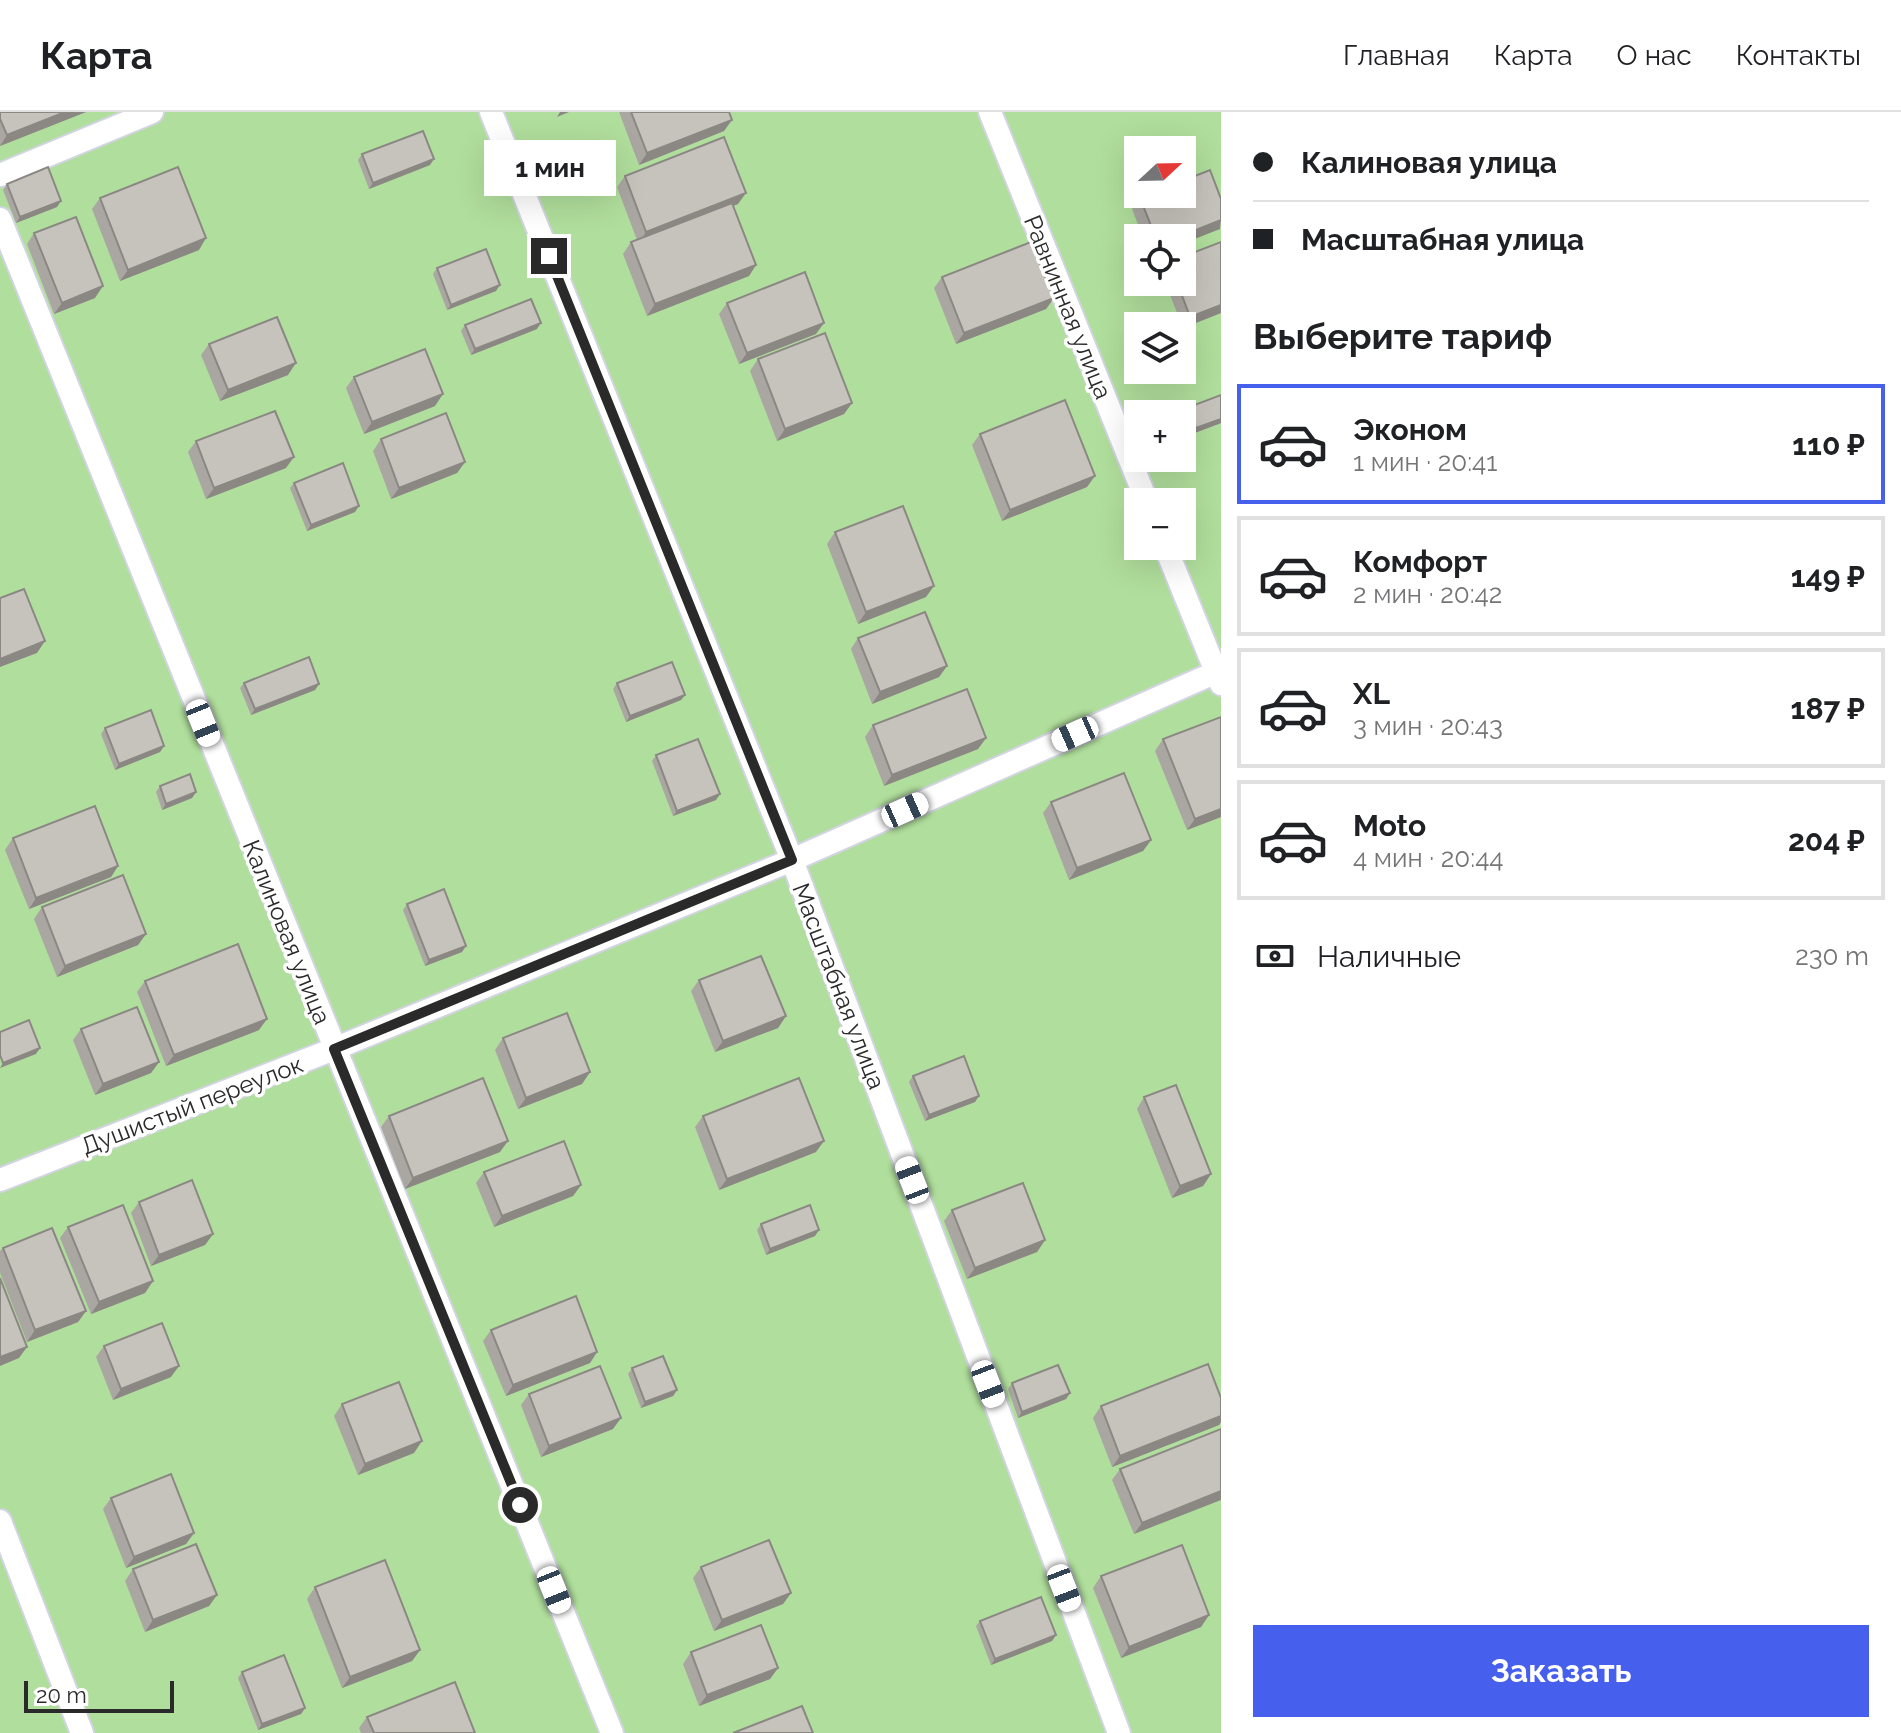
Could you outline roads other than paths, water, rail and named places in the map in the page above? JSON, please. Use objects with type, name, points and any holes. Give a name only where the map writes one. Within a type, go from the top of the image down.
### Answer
[{"type":"lane","points":[[0,175],[152,112]]},
{"type":"lane","name":"Масштабная улица","points":[[491,112],[792,860],[1119,1733]]},
{"type":"lane","name":"Равнинная улица","points":[[990,112],[1141,488]]},
{"type":"lane","name":"Калиновая улица","points":[[0,219],[612,1733]]},
{"type":"lane","points":[[1171,560],[1219,675]]},
{"type":"lane","name":"Душистый переулок","points":[[0,1180],[334,1049],[792,860],[1219,675]]},
{"type":"lane","points":[[0,1521],[82,1733]]}]
